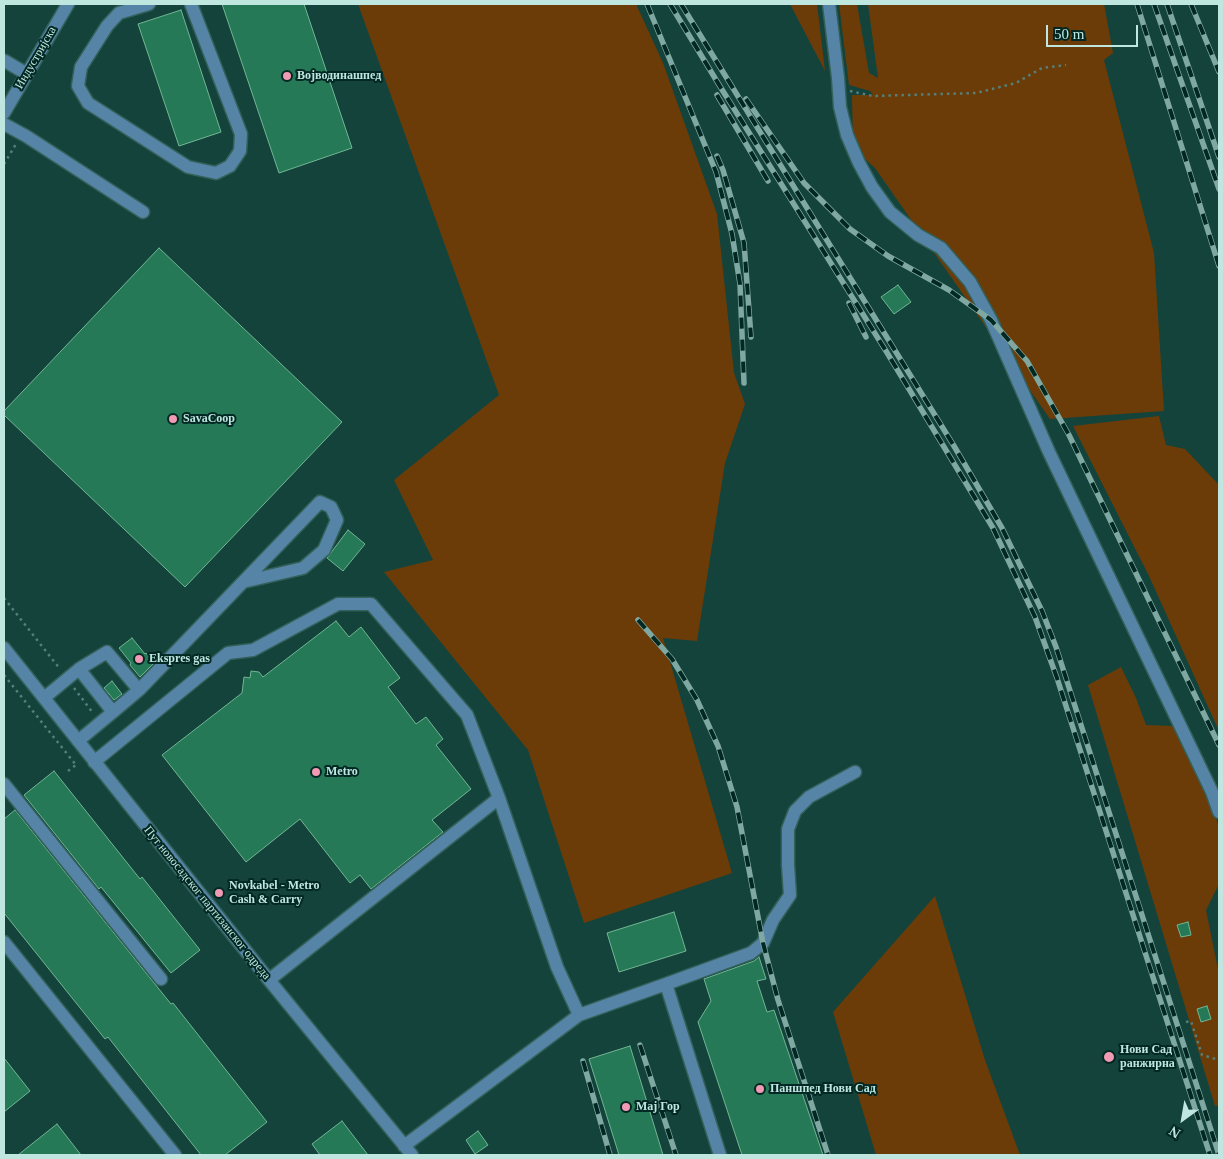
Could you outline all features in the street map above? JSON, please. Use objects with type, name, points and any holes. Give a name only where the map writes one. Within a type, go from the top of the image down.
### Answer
[{"type":"street","name":"Индустријска","points":[[4,113],[68,4]]},
{"type":"street","points":[[149,4],[119,13],[107,26],[81,67],[78,86],[88,103],[180,162],[188,167],[216,173],[230,166],[240,151],[241,134],[191,4]]},
{"type":"street","points":[[829,4],[840,107],[848,136],[860,163],[872,187],[890,212],[918,235],[941,248],[970,282],[991,320],[1049,452],[1212,792],[1219,812]]},
{"type":"street","points":[[4,62],[27,74]]},
{"type":"street","points":[[4,124],[143,212]]},
{"type":"street","points":[[78,741],[138,690],[320,502],[331,507],[337,520],[324,550],[303,568],[243,582]]},
{"type":"street","points":[[92,759],[228,653],[253,650],[338,604],[371,604],[467,715],[499,798],[557,967],[579,1015]]},
{"type":"street","name":"Пут новосадског партизанског одреда","points":[[4,648],[269,980],[408,1150]]},
{"type":"street","points":[[44,698],[79,669],[107,652],[138,690]]},
{"type":"street","points":[[79,669],[113,712]]},
{"type":"street","points":[[408,1150],[579,1015],[751,953],[763,943],[773,920],[790,895],[788,829],[795,811],[809,797],[855,772]]},
{"type":"street","points":[[6,791],[161,979]]},
{"type":"street","points":[[269,980],[499,798]]},
{"type":"street","points":[[4,942],[175,1155]]},
{"type":"street","points":[[666,984],[720,1155]]},
{"type":"path","points":[[839,88],[873,96],[976,93],[1016,83],[1042,68],[1066,64]]},
{"type":"path","points":[[4,164],[22,134]]},
{"type":"path","points":[[4,675],[76,765]]},
{"type":"path","points":[[68,771],[76,765],[92,759]]},
{"type":"path","points":[[1186,1022],[1191,1021],[1202,1055],[1219,1060]]},
{"type":"shaded area","points":[[358,4],[636,4],[663,63],[717,214],[734,373],[745,404],[725,463],[697,641],[663,638],[732,873],[584,923],[528,750],[384,572],[433,560],[394,480],[499,395]]},
{"type":"shaded area","points":[[790,4],[817,4],[825,71]]},
{"type":"shaded area","points":[[839,4],[857,4],[869,73],[878,78],[868,4],[1104,4],[1113,53],[1104,60],[1154,253],[1164,411],[1050,419],[875,168],[853,148],[852,95],[873,95],[870,91],[849,85]]},
{"type":"shaded area","points":[[1159,416],[1166,445],[1185,449],[1219,485],[1219,731],[1149,576],[1073,426]]},
{"type":"shaded area","points":[[1121,667],[1136,698],[1146,725],[1174,726],[1212,803],[1219,829],[1219,884],[1206,910],[1219,974],[1219,1105],[1215,1106],[1088,685]]},
{"type":"shaded area","points":[[935,896],[985,1060],[1020,1155],[876,1155],[833,1012]]},
{"type":"building","name":"Војводинашпед","points":[[222,4],[304,4],[352,148],[279,173]]},
{"type":"building","points":[[181,10],[221,132],[179,146],[138,24]]},
{"type":"building","name":"SavaCoop","points":[[159,248],[342,422],[185,587],[4,415],[4,411]]},
{"type":"building","points":[[898,285],[911,302],[894,314],[881,297]]},
{"type":"building","points":[[348,530],[365,544],[343,571],[327,558]]},
{"type":"building","name":"Metro","points":[[336,621],[349,637],[361,627],[400,678],[388,687],[416,724],[426,717],[443,739],[436,745],[471,789],[432,820],[443,832],[371,889],[360,875],[350,883],[300,819],[246,862],[162,755],[242,693],[244,677],[250,678],[251,671],[259,672],[263,677]]},
{"type":"building","name":"Ekspres gas","points":[[132,638],[154,663],[140,677],[119,648]]},
{"type":"building","points":[[112,681],[122,694],[114,700],[104,688]]},
{"type":"building","points":[[54,771],[140,879],[142,877],[200,950],[171,973],[101,887],[99,889],[24,795]]},
{"type":"building","points":[[15,810],[171,1004],[173,1003],[267,1122],[225,1155],[201,1155],[108,1037],[105,1039],[4,913],[4,819]]},
{"type":"building","points":[[674,912],[686,951],[619,972],[607,933]]},
{"type":"building","points":[[1188,922],[1191,935],[1181,937],[1177,925]]},
{"type":"building","name":"Паншпед Нови Сад","points":[[759,957],[766,979],[757,981],[767,1012],[774,1010],[823,1155],[742,1155],[698,1022],[711,1001],[704,979],[754,961]]},
{"type":"building","points":[[1207,1006],[1211,1019],[1201,1022],[1197,1009]]},
{"type":"building","name":"Мај Гор","points":[[630,1046],[663,1155],[619,1155],[589,1059]]},
{"type":"building","points":[[4,1058],[30,1091],[4,1112]]},
{"type":"building","points":[[342,1121],[368,1155],[320,1155],[312,1144]]},
{"type":"building","points":[[57,1124],[81,1155],[18,1155]]},
{"type":"building","points":[[478,1131],[488,1145],[475,1154],[466,1140]]},
{"type":"railway","points":[[647,4],[716,172],[732,234],[740,284],[744,383]]},
{"type":"railway","points":[[670,4],[886,351],[993,528],[1035,617],[1057,678],[1210,1155]]},
{"type":"railway","points":[[681,4],[954,446],[1002,528],[1042,611],[1056,647],[1219,1155]]},
{"type":"railway","points":[[1137,4],[1219,266]]},
{"type":"railway","points":[[1154,4],[1219,189]]},
{"type":"railway","points":[[1167,4],[1219,157]]},
{"type":"railway","points":[[1191,4],[1219,72]]},
{"type":"railway","points":[[717,95],[768,181]]},
{"type":"railway","points":[[746,99],[804,183],[850,229],[888,256],[949,290],[991,320],[1027,361],[1069,435],[1219,745]]},
{"type":"railway","points":[[717,156],[723,170],[744,243],[751,337]]},
{"type":"railway","points":[[849,303],[866,337]]},
{"type":"railway","points":[[638,620],[672,659],[697,700],[718,746],[737,807],[763,943],[778,1000],[828,1155]]},
{"type":"railway","points":[[640,1045],[676,1155]]},
{"type":"railway","points":[[583,1061],[610,1155]]},
{"type":"place","name":"Војводинашпед","points":[[287,76]]},
{"type":"place","name":"SavaCoop","points":[[173,419]]},
{"type":"place","name":"Ekspres gas","points":[[139,659]]},
{"type":"place","name":"Metro","points":[[316,772]]},
{"type":"place","name":"Novkabel - Metro Cash & Carry","points":[[219,893]]},
{"type":"place","name":"Нови Сад ранжирна","points":[[1109,1057]]},
{"type":"place","name":"Паншпед Нови Сад","points":[[760,1089]]},
{"type":"place","name":"Мај Гор","points":[[626,1107]]}]
